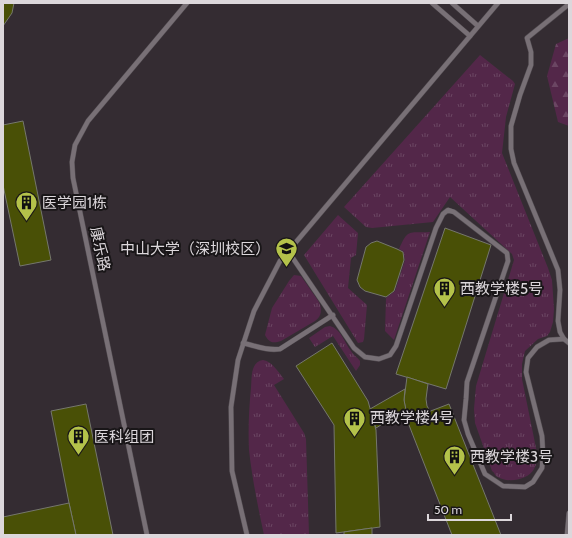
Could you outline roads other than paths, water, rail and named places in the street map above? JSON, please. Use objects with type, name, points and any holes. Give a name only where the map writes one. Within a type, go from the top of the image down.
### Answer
[{"type":"lane","name":"康乐路","points":[[147,535],[73,178],[72,162],[75,145],[88,121],[187,3]]},
{"type":"lane","points":[[432,3],[470,36]]},
{"type":"lane","points":[[452,3],[478,26]]},
{"type":"lane","points":[[247,535],[232,471],[231,407],[238,360],[254,311],[280,261],[498,3]]},
{"type":"lane","points":[[569,4],[527,38],[531,52],[531,65],[511,126],[511,149],[514,163],[558,270],[560,290],[558,320],[560,332],[564,339],[569,343]]},
{"type":"lane","points":[[288,251],[354,348],[365,357],[379,359],[390,355],[396,346],[436,228],[443,214],[448,210],[454,212],[507,253],[508,260],[467,382],[464,420],[468,434],[485,474],[503,486],[525,487],[533,482],[542,468],[542,436],[526,372],[528,358],[537,347],[549,340],[564,339]]},
{"type":"lane","points":[[244,343],[266,349],[280,349],[333,316]]},
{"type":"lane","points":[[567,535],[569,513]]},
{"type":"place","name":"医学园1栋","points":[[27,222]]},
{"type":"place","name":"中山大学（深圳校区）","points":[[286,268]]},
{"type":"place","name":"西教学楼5号","points":[[444,308]]},
{"type":"place","name":"西教学楼4号","points":[[355,438]]},
{"type":"place","name":"医科组团","points":[[79,456]]},
{"type":"place","name":"西教学楼3号","points":[[454,476]]}]
